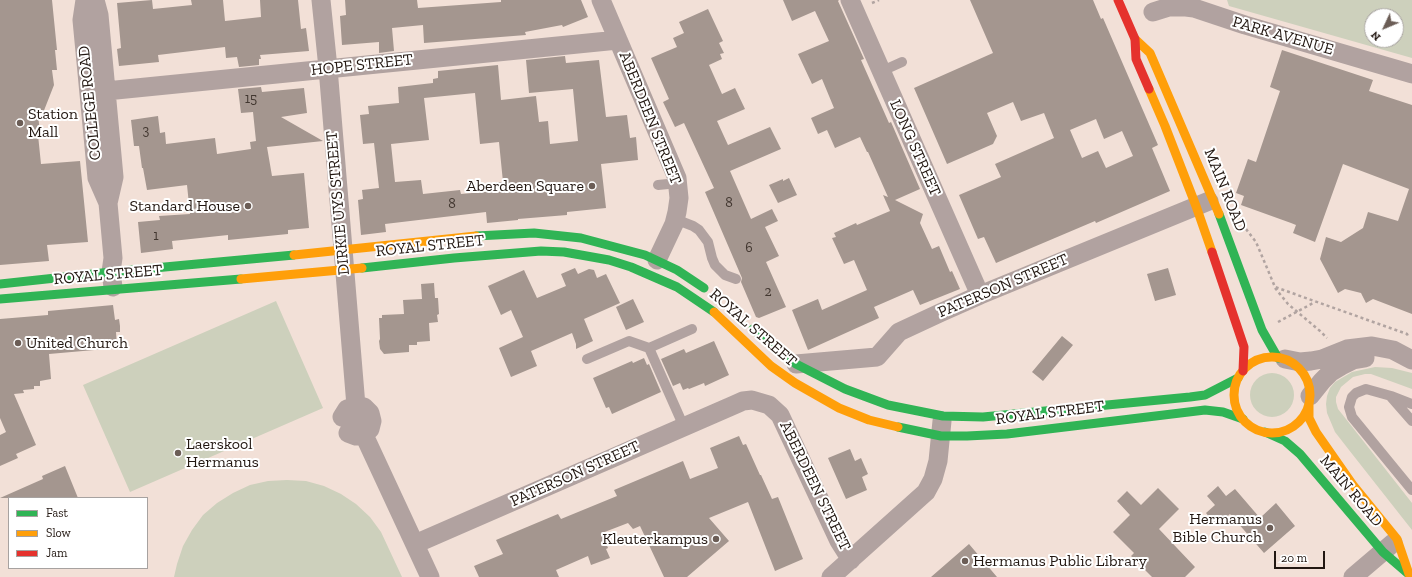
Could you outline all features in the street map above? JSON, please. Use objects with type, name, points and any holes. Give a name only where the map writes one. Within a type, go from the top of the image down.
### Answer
[{"type":"main road","name":"MAIN ROAD","points":[[1118,0],[1131,31],[1136,60],[1165,126],[1196,206],[1244,347],[1240,375],[1234,395],[1237,408],[1243,419],[1253,428],[1285,441],[1300,454],[1383,552],[1411,575]]},
{"type":"main road","name":"MAIN ROAD","points":[[1131,31],[1150,54],[1213,199],[1262,330],[1282,359],[1293,364],[1306,378],[1309,387],[1310,418],[1322,441],[1353,485],[1398,539],[1411,575]]},
{"type":"main road","name":"ROYAL STREET","points":[[0,299],[112,281],[343,260],[472,236],[534,233],[560,235],[601,242],[633,251],[657,260],[677,270],[709,292]]},
{"type":"main road","name":"ROYAL STREET","points":[[0,284],[112,281],[343,260],[454,258],[542,251],[564,252],[609,260],[677,287],[701,302],[722,318],[782,375],[823,400],[869,420],[941,436],[967,436],[1007,434],[1205,410],[1223,412],[1243,419]]},
{"type":"main road","name":"ROYAL STREET","points":[[746,322],[765,340],[796,364],[838,386],[866,398],[914,411],[943,416],[983,417],[1190,397],[1205,394],[1240,375]]},
{"type":"main road","points":[[1240,375],[1250,364],[1259,359],[1268,357],[1282,359]]},
{"type":"main road","points":[[1265,432],[1280,432],[1293,427],[1303,416],[1310,400]]},
{"type":"main road","points":[[1398,539],[1412,558]]},
{"type":"street","name":"COLLEGE ROAD","points":[[85,0],[82,20],[97,178],[108,203]]},
{"type":"street","name":"COLLEGE ROAD","points":[[95,0],[99,15],[114,177],[108,203],[113,258],[112,281]]},
{"type":"street","name":"DIRKIE UYS STREET","points":[[321,0],[356,406],[364,407],[370,413],[372,421],[370,429],[364,435],[430,577]]},
{"type":"street","name":"ABERDEEN STREET","points":[[601,0],[673,167],[678,184],[678,205],[675,219],[657,260]]},
{"type":"street","name":"LONG STREET","points":[[850,0],[980,295]]},
{"type":"street","points":[[1131,31],[1170,0]]},
{"type":"street","name":"PARK AVENUE","points":[[1154,12],[1169,7],[1186,6],[1412,74]]},
{"type":"street","name":"HOPE STREET","points":[[106,90],[618,40]]},
{"type":"street","name":"PATERSON STREET","points":[[796,364],[877,357],[899,332],[980,295],[1213,199]]},
{"type":"street","points":[[1282,359],[1291,362],[1305,362],[1322,359],[1347,349],[1360,346],[1372,346],[1393,350],[1412,360],[1386,357],[1353,360],[1331,372],[1322,380],[1310,400]]},
{"type":"street","name":"ABERDEEN STREET","points":[[734,405],[743,401],[752,400],[768,404],[780,415],[839,541],[850,560]]},
{"type":"street","name":"PATERSON STREET","points":[[415,544],[734,405]]},
{"type":"street","points":[[831,577],[926,492],[933,479],[938,461],[943,416]]},
{"type":"street","points":[[1353,577],[1398,539]]},
{"type":"lane","points":[[882,71],[902,62]]},
{"type":"lane","points":[[658,185],[678,184]]},
{"type":"lane","points":[[675,219],[699,230],[708,242],[715,265],[725,275],[736,279]]},
{"type":"lane","points":[[587,359],[629,341],[649,348],[692,329]]},
{"type":"lane","points":[[649,348],[684,427]]},
{"type":"lane","points":[[1412,404],[1372,390],[1361,390],[1356,393],[1349,402],[1352,417],[1412,490]]},
{"type":"lane","points":[[1391,396],[1412,421]]},
{"type":"path","points":[[872,3],[879,0]]},
{"type":"path","points":[[1244,225],[1256,242],[1275,288],[1288,304],[1320,331],[1329,341],[1336,354]]},
{"type":"path","points":[[1275,288],[1407,334],[1410,339]]},
{"type":"green space","points":[[1227,0],[1412,0],[1412,58],[1377,48],[1404,48],[1404,8],[1364,8],[1364,44],[1229,6]]},
{"type":"green space","points":[[276,301],[323,408],[130,492],[83,385]]},
{"type":"green space","points":[[1375,367],[1392,368],[1412,373],[1412,389],[1371,374],[1365,374],[1353,377],[1341,387],[1336,397],[1336,402],[1338,409],[1412,503],[1412,530],[1335,432],[1327,413],[1327,396],[1330,388],[1335,382],[1352,372]]},
{"type":"green space","points":[[1276,373],[1288,379],[1293,387],[1293,403],[1288,411],[1280,416],[1268,417],[1256,411],[1251,403],[1250,391],[1256,379],[1264,374]]},
{"type":"green space","points":[[268,481],[306,481],[324,486],[341,494],[356,504],[370,517],[381,532],[402,577],[174,577],[183,546],[203,515],[217,503],[250,485]]},
{"type":"building","name":"Station Mall","points":[[0,0],[52,0],[57,50],[55,50],[57,70],[52,70],[54,85],[43,113],[38,113],[40,135],[38,135],[41,164],[80,161],[88,242],[47,245],[49,261],[0,265]]},
{"type":"building","points":[[152,0],[153,9],[192,5],[191,0],[223,0],[225,21],[261,17],[260,0],[298,0],[301,29],[306,28],[309,51],[260,55],[261,59],[259,59],[259,65],[239,67],[237,57],[226,58],[225,47],[158,55],[159,62],[119,66],[117,49],[121,48],[117,3]]},
{"type":"building","points":[[345,0],[417,0],[418,8],[501,2],[501,0],[581,0],[588,17],[563,27],[562,25],[525,32],[526,35],[424,43],[423,25],[392,28],[394,51],[379,53],[379,42],[342,45],[340,16],[346,15]]},
{"type":"building","points":[[783,0],[839,0],[838,1],[864,59],[861,60],[889,123],[891,122],[920,189],[895,200],[923,214],[920,223],[932,249],[939,246],[950,272],[952,271],[960,289],[920,305],[913,290],[874,307],[879,318],[808,350],[792,310],[818,299],[822,310],[867,290],[854,260],[844,264],[832,238],[836,237],[834,233],[856,223],[857,225],[890,211],[883,195],[888,197],[860,137],[835,148],[827,130],[818,134],[811,118],[834,108],[822,79],[812,84],[798,54],[829,41],[815,11],[792,21]]},
{"type":"building","points":[[970,0],[1093,0],[1101,19],[1103,18],[1158,145],[1152,148],[1170,191],[1096,223],[1095,221],[996,263],[984,237],[978,239],[959,195],[1001,177],[995,164],[1054,138],[1044,113],[1021,121],[1013,102],[987,113],[997,136],[993,144],[947,164],[914,88],[993,53]],"holes":[[[1096,119],[1104,139],[1122,131],[1133,156],[1106,168],[1098,151],[1082,158],[1070,130]]]},
{"type":"building","points":[[708,9],[723,41],[719,43],[724,53],[720,54],[722,59],[709,65],[722,94],[735,88],[745,109],[717,121],[728,145],[770,127],[781,149],[730,171],[751,219],[772,209],[778,221],[765,227],[779,256],[766,262],[786,307],[759,318],[756,317],[741,282],[742,278],[705,192],[714,188],[684,123],[675,127],[663,102],[669,99],[651,58],[677,47],[673,38],[684,33],[679,22]]},
{"type":"building","points":[[1282,50],[1373,80],[1369,91],[1412,105],[1412,314],[1373,299],[1366,303],[1361,293],[1345,289],[1338,293],[1320,259],[1326,237],[1341,242],[1363,228],[1368,212],[1398,221],[1409,189],[1343,164],[1315,242],[1293,233],[1296,225],[1241,205],[1244,196],[1236,193],[1248,159],[1256,162],[1280,91],[1270,87]]},
{"type":"building","points":[[565,56],[566,63],[599,60],[606,117],[627,115],[630,138],[636,137],[638,160],[601,164],[606,208],[567,212],[567,215],[487,223],[486,212],[385,224],[386,232],[361,235],[358,200],[363,199],[362,190],[379,188],[374,143],[363,144],[360,115],[369,114],[368,106],[399,103],[398,87],[433,83],[433,79],[438,78],[438,71],[498,65],[501,100],[536,96],[539,122],[548,121],[550,144],[578,141],[573,89],[529,93],[526,60]],"holes":[[[475,93],[480,144],[499,142],[503,182],[493,182],[494,191],[461,194],[460,190],[423,194],[421,180],[395,182],[391,144],[429,140],[424,98]]]},
{"type":"building","points":[[261,87],[262,92],[304,88],[307,113],[281,117],[323,141],[267,147],[272,176],[304,173],[309,228],[288,230],[288,234],[228,240],[228,235],[172,241],[173,249],[141,253],[138,222],[160,220],[159,216],[190,214],[187,185],[147,190],[139,146],[134,146],[131,120],[158,116],[160,133],[165,132],[166,144],[215,138],[217,154],[251,149],[250,142],[256,141],[253,112],[241,113],[238,89]]},
{"type":"building","points":[[789,178],[797,195],[778,203],[769,185]]},
{"type":"building","points":[[575,268],[578,274],[589,269],[594,270],[597,278],[606,274],[620,303],[584,319],[593,341],[576,349],[576,344],[572,333],[531,351],[537,366],[511,377],[499,348],[523,337],[511,310],[501,315],[488,286],[524,270],[537,298],[566,286],[561,274]]},
{"type":"building","points":[[1168,268],[1176,295],[1155,301],[1147,274]]},
{"type":"building","points":[[434,283],[435,298],[438,298],[439,314],[437,315],[438,322],[429,323],[430,341],[417,342],[417,345],[409,345],[409,352],[384,354],[380,349],[379,318],[382,318],[382,315],[404,314],[403,300],[422,299],[421,284]]},
{"type":"building","points":[[633,299],[644,322],[626,330],[616,307]]},
{"type":"building","points":[[113,305],[115,320],[119,319],[120,326],[120,332],[116,332],[117,348],[49,354],[51,379],[40,381],[40,386],[34,386],[34,389],[23,390],[24,393],[14,394],[36,445],[16,454],[18,458],[0,466],[0,435],[6,432],[0,418],[0,319],[48,315],[48,311]]},
{"type":"building","points":[[1062,336],[1073,345],[1043,381],[1032,372]]},
{"type":"building","points":[[714,341],[729,375],[705,386],[704,383],[683,390],[680,383],[673,386],[661,359],[684,349],[686,353]]},
{"type":"building","points":[[644,358],[647,365],[649,364],[661,392],[612,414],[609,407],[606,408],[593,378],[632,361],[633,363]]},
{"type":"building","points":[[739,436],[743,445],[746,444],[772,499],[778,497],[803,559],[775,571],[748,502],[709,518],[729,541],[687,577],[664,577],[640,526],[633,529],[628,523],[602,533],[610,558],[591,565],[588,556],[556,570],[559,577],[479,577],[474,566],[503,554],[496,540],[558,514],[561,519],[617,496],[614,490],[683,461],[690,479],[718,468],[710,448]]},
{"type":"building","points":[[850,449],[855,461],[861,458],[868,474],[862,477],[867,490],[846,499],[828,458]]},
{"type":"building","points":[[65,466],[78,497],[0,498],[43,479],[42,476]]},
{"type":"building","points":[[1218,486],[1226,496],[1235,489],[1260,518],[1276,503],[1295,526],[1264,553],[1230,514],[1216,526],[1206,513],[1215,505],[1207,496]]},
{"type":"building","points":[[1158,488],[1179,509],[1159,529],[1195,567],[1185,577],[1152,577],[1131,556],[1134,553],[1113,532],[1130,515],[1117,501],[1127,491],[1141,505]]},
{"type":"building","name":"Hermanus Public Library","points":[[969,544],[997,577],[931,577]]},
{"type":"traffic: fast","points":[[1219,214],[1262,330],[1278,358]]},
{"type":"traffic: fast","points":[[476,236],[534,233],[581,238],[645,255],[677,270],[704,288]]},
{"type":"traffic: fast","points":[[362,268],[454,258],[541,251],[564,252],[609,260],[631,267],[677,287],[714,312]]},
{"type":"traffic: fast","points":[[0,284],[294,255]]},
{"type":"traffic: fast","points":[[0,299],[241,279]]},
{"type":"traffic: fast","points":[[753,329],[796,364],[845,389],[888,405],[943,416],[983,417],[1190,397],[1205,395],[1238,378]]},
{"type":"traffic: fast","points":[[898,427],[941,436],[967,436],[1007,434],[1205,410],[1223,412],[1243,419]]},
{"type":"traffic: fast","points":[[1265,432],[1285,441],[1300,454],[1383,552],[1412,577]]},
{"type":"traffic: slow","points":[[1135,39],[1150,53],[1219,214]]},
{"type":"traffic: slow","points":[[1149,89],[1196,206],[1212,252]]},
{"type":"traffic: slow","points":[[294,255],[476,236]]},
{"type":"traffic: slow","points":[[241,279],[362,268]]},
{"type":"traffic: slow","points":[[714,312],[771,366],[795,383],[839,408],[869,420],[898,427]]},
{"type":"traffic: slow","points":[[1272,357],[1286,360],[1299,368],[1307,381],[1310,395],[1307,409],[1299,422],[1286,430],[1272,433],[1258,430],[1245,422],[1237,409],[1234,395],[1237,381],[1245,368],[1258,360],[1272,357]]},
{"type":"traffic: slow","points":[[1309,403],[1309,418],[1316,432],[1353,485],[1397,539],[1409,574]]},
{"type":"traffic: jam","points":[[1118,0],[1135,39],[1136,59],[1149,89]]},
{"type":"traffic: jam","points":[[1212,252],[1244,347],[1243,371]]},
{"type":"place","name":"Station Mall","points":[[20,123]]},
{"type":"place","name":"Aberdeen Square","points":[[592,186]]},
{"type":"place","name":"Standard House","points":[[248,206]]},
{"type":"place","name":"United Church","points":[[18,343]]},
{"type":"place","name":"Laerskool Hermanus","points":[[178,453]]},
{"type":"place","name":"Hermanus Bible Church","points":[[1270,528]]},
{"type":"place","name":"Kleuterkampus","points":[[716,539]]},
{"type":"place","name":"Hermanus Public Library","points":[[965,561]]}]
